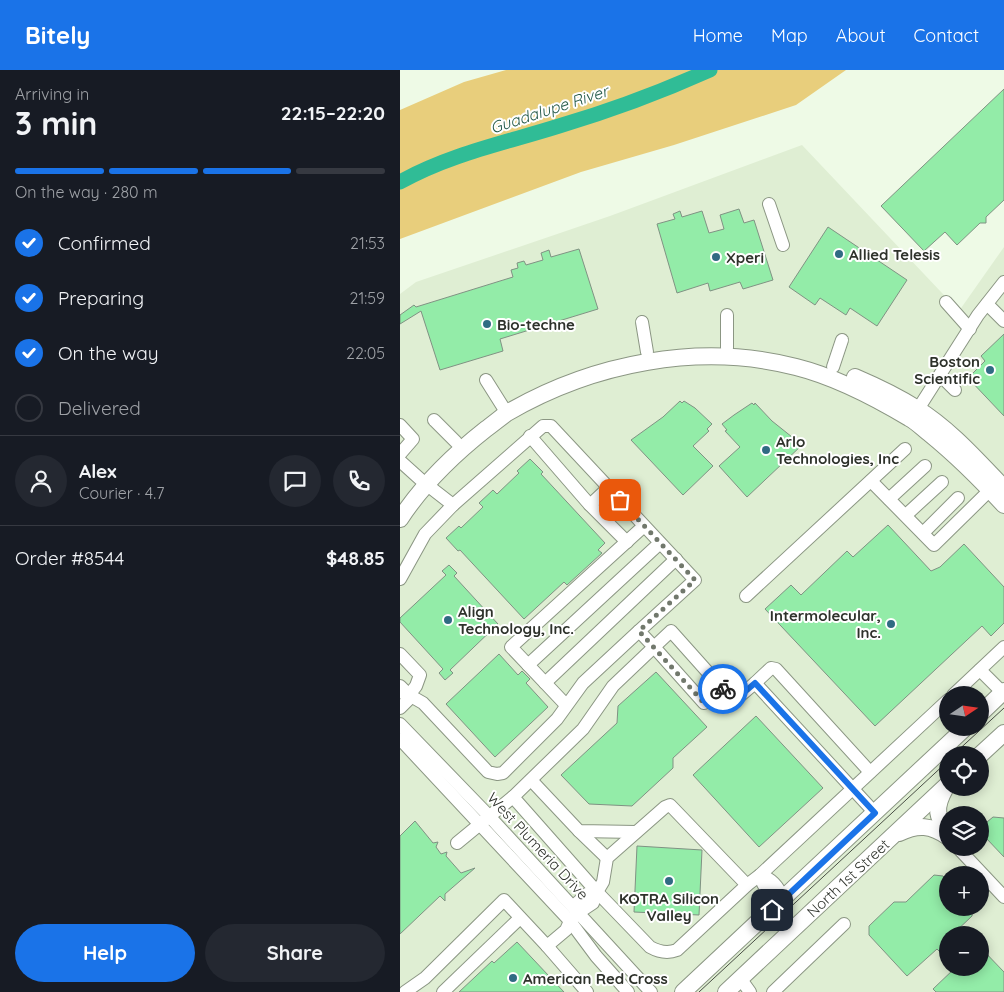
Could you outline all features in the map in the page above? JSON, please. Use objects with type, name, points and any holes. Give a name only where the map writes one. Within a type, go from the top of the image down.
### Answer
[{"type":"main road","points":[[400,504],[505,410],[535,389],[608,361],[648,357],[678,349],[723,352],[760,350],[796,357],[831,373],[865,393],[914,414],[956,438],[999,484],[1004,505]]},
{"type":"main road","points":[[400,519],[423,482],[456,442],[479,423],[505,410]]},
{"type":"main road","points":[[989,705],[1003,692]]},
{"type":"main road","points":[[989,747],[1004,733]]},
{"type":"main road","name":"North 1st Street","points":[[683,992],[957,736]]},
{"type":"main road","name":"North 1st Street","points":[[726,992],[939,792]]},
{"type":"main road","points":[[939,818],[937,809],[941,796]]},
{"type":"main road","points":[[893,836],[921,826],[939,831]]},
{"type":"street","points":[[768,204],[782,245]]},
{"type":"street","points":[[914,414],[970,328],[1004,282]]},
{"type":"street","points":[[946,302],[970,328]]},
{"type":"street","points":[[987,304],[1004,321]]},
{"type":"street","points":[[723,352],[728,315]]},
{"type":"street","points":[[642,322],[648,357]]},
{"type":"street","points":[[831,373],[842,340]]},
{"type":"street","points":[[940,375],[954,390]]},
{"type":"street","points":[[486,380],[505,410]]},
{"type":"street","points":[[434,420],[456,442]]},
{"type":"street","points":[[400,425],[413,439],[400,454]]},
{"type":"street","points":[[400,579],[425,534],[453,505],[530,436],[543,426],[552,426],[695,580],[583,683],[557,719],[503,773],[488,772],[423,703],[403,693]]},
{"type":"street","points":[[530,436],[590,505],[627,542]]},
{"type":"street","points":[[746,596],[905,449]]},
{"type":"street","points":[[400,461],[453,505]]},
{"type":"street","points":[[889,499],[925,466]]},
{"type":"street","points":[[871,481],[934,545],[999,484]]},
{"type":"street","points":[[906,515],[942,482]]},
{"type":"street","points":[[590,505],[608,488]]},
{"type":"street","points":[[923,533],[958,498]]},
{"type":"street","points":[[566,705],[511,647],[644,526]]},
{"type":"street","points":[[528,665],[660,543]]},
{"type":"street","points":[[545,683],[676,559]]},
{"type":"street","points":[[639,631],[704,703],[721,687]]},
{"type":"street","points":[[457,844],[513,797],[583,729],[613,686],[671,631],[734,701],[771,668],[776,669],[870,772]]},
{"type":"street","points":[[963,686],[1004,647]]},
{"type":"street","points":[[400,654],[420,675],[416,686],[403,693]]},
{"type":"street","points":[[980,670],[1003,692]]},
{"type":"street","points":[[755,683],[875,813]]},
{"type":"street","points":[[400,708],[409,699],[403,693]]},
{"type":"street","points":[[513,797],[597,892],[650,947],[658,951],[672,952],[677,950],[760,875],[939,708]]},
{"type":"street","name":"West Plumeria Drive","points":[[400,724],[484,820],[574,917],[651,992]]},
{"type":"street","name":"West Plumeria Drive","points":[[400,739],[484,820]]},
{"type":"street","points":[[531,780],[607,858]]},
{"type":"street","points":[[547,946],[566,930],[574,917],[593,903],[597,892],[604,882],[607,858],[665,807],[670,805],[747,885]]},
{"type":"street","points":[[579,831],[636,832]]},
{"type":"street","points":[[966,856],[1004,897]]},
{"type":"street","points":[[760,875],[770,878],[780,889],[783,899]]},
{"type":"street","points":[[405,992],[425,978],[504,900],[587,992]]},
{"type":"street","name":"West Plumeria Drive","points":[[574,917],[596,956],[628,992]]},
{"type":"street","points":[[443,992],[520,918]]},
{"type":"street","points":[[773,992],[844,924]]},
{"type":"street","points":[[425,978],[438,992]]},
{"type":"street","points":[[740,978],[750,992]]},
{"type":"shaded area","points":[[506,70],[846,70],[796,105],[674,145],[581,172],[400,239],[400,110],[464,82]]},
{"type":"shaded area","points":[[802,145],[959,311],[1004,247],[1004,992],[400,992],[400,294],[416,282],[610,216]]},
{"type":"building","points":[[1004,89],[1004,200],[986,217],[986,223],[980,223],[957,245],[945,232],[924,251],[881,206]]},
{"type":"building","name":"Xperi","points":[[739,209],[744,223],[754,220],[773,280],[743,289],[740,282],[710,291],[708,283],[677,293],[657,224],[675,219],[673,214],[680,211],[682,217],[702,211],[709,233],[724,229],[720,215]]},
{"type":"building","name":"Allied Telesis","points":[[828,227],[907,280],[877,326],[850,308],[846,315],[820,298],[815,305],[789,287]]},
{"type":"building","name":"Bio-techne","points":[[579,249],[598,309],[500,339],[503,351],[440,370],[421,311],[400,324],[400,315],[414,305],[416,307],[513,277],[511,270],[518,268],[517,263],[524,261],[526,265],[543,260],[541,253],[549,250],[551,257]]},
{"type":"building","name":"Boston Scientific","points":[[1004,334],[1004,416],[968,378],[985,361],[981,356]]},
{"type":"building","points":[[680,401],[682,403],[684,401],[695,408],[712,424],[707,429],[709,431],[693,446],[713,466],[683,495],[631,440],[663,417]]},
{"type":"building","name":"Arlo Technologies, Inc","points":[[752,403],[754,405],[755,403],[772,421],[802,445],[747,497],[719,466],[740,447],[725,431],[727,430],[722,424]]},
{"type":"building","points":[[530,459],[543,472],[541,474],[605,543],[598,550],[602,553],[567,585],[564,582],[524,619],[460,550],[458,551],[446,538],[459,526],[461,528],[483,507],[479,503],[493,490],[497,494],[519,473],[517,471]]},
{"type":"building","name":"Intermolecular, Inc.","points":[[888,525],[931,571],[940,567],[964,544],[1004,587],[1004,623],[991,636],[982,626],[875,726],[765,609],[791,585],[801,595],[847,551],[853,557]]},
{"type":"building","name":"Align Technology, Inc.","points":[[449,565],[457,573],[454,576],[498,624],[450,670],[453,673],[445,680],[439,673],[443,669],[400,622],[400,618],[446,575],[442,571]]},
{"type":"building","points":[[499,654],[518,675],[522,671],[530,679],[526,683],[548,707],[495,757],[446,704]]},
{"type":"building","points":[[656,672],[707,727],[673,758],[673,768],[632,806],[589,804],[561,775],[617,723],[618,706]]},
{"type":"building","points":[[756,716],[823,788],[759,847],[693,775]]},
{"type":"building","points":[[993,817],[1004,818],[1004,857],[989,841],[989,820]]},
{"type":"building","points":[[415,821],[433,843],[438,842],[436,847],[441,854],[447,852],[446,856],[461,873],[475,868],[445,894],[445,901],[440,896],[400,934],[400,836]]},
{"type":"building","points":[[637,846],[702,850],[699,915],[634,912]]},
{"type":"building","points":[[934,875],[939,876],[939,916],[972,916],[961,926],[939,926],[939,951],[937,949],[907,976],[869,935],[869,926],[894,902],[906,902]]},
{"type":"building","name":"American Red Cross","points":[[517,942],[564,992],[459,992],[492,961],[494,963]]},
{"type":"building","points":[[989,956],[1004,972],[1004,992],[936,992],[933,989],[947,976],[989,976]]},
{"type":"waterway","name":"Guadalupe River","points":[[400,182],[458,156],[578,120],[654,93],[710,70]]},
{"type":"tram line","points":[[963,746],[1004,708]]},
{"type":"tram line","points":[[699,992],[939,769]]},
{"type":"way so far","points":[[620,500],[695,580],[639,631],[704,703],[721,687],[723,689]]},
{"type":"place","name":"Allied Telesis","points":[[839,254]]},
{"type":"place","name":"Xperi","points":[[716,257]]},
{"type":"place","name":"Bio-techne","points":[[487,324]]},
{"type":"place","name":"Boston Scientific","points":[[990,370]]},
{"type":"place","name":"Arlo Technologies, Inc","points":[[766,450]]},
{"type":"place","name":"Align Technology, Inc.","points":[[448,620]]},
{"type":"place","name":"Intermolecular, Inc.","points":[[891,624]]},
{"type":"place","name":"KOTRA Silicon Valley","points":[[669,881]]},
{"type":"place","name":"American Red Cross","points":[[513,978]]},
{"type":"route","points":[[723,689],[734,701],[755,683],[875,813],[772,910]]}]
